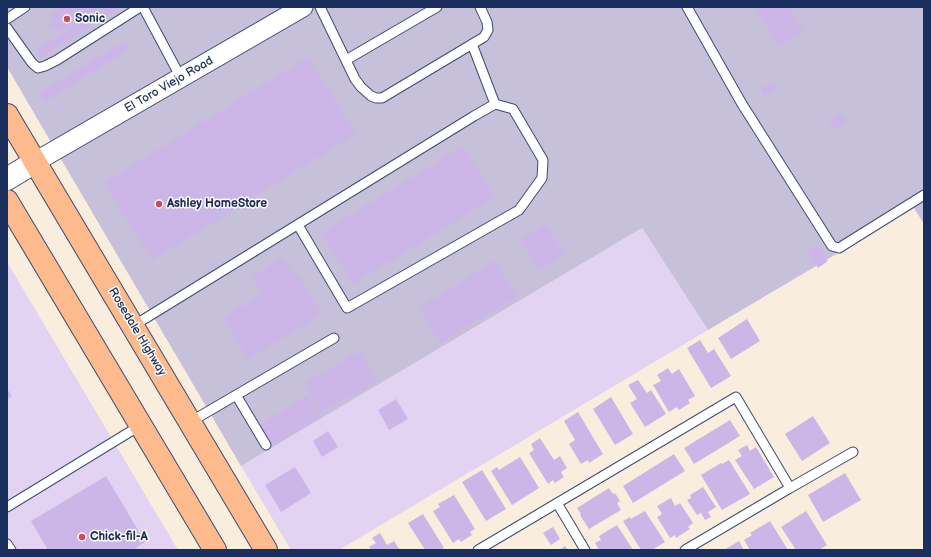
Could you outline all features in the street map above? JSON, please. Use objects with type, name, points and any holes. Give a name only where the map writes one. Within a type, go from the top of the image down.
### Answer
[{"type":"main road","name":"Rosedale Highway","points":[[7,115],[266,550]]},
{"type":"main road","points":[[7,201],[215,550]]},
{"type":"street","name":"El Toro Viejo Road","points":[[35,162],[303,7]]},
{"type":"street","points":[[7,179],[35,162]]},
{"type":"lane","points":[[7,19],[25,7]]},
{"type":"lane","points":[[7,28],[32,63],[38,68],[57,60],[142,7],[181,78]]},
{"type":"lane","points":[[320,7],[361,87],[371,96],[376,98],[382,98],[484,36],[488,30],[487,22],[480,7]]},
{"type":"lane","points":[[346,60],[437,7]]},
{"type":"lane","points":[[688,7],[742,104],[832,246],[839,248],[924,195]]},
{"type":"lane","points":[[472,44],[495,104]]},
{"type":"lane","points":[[134,326],[298,225],[495,104],[513,109],[543,160],[542,178],[519,210],[348,308],[298,225]]},
{"type":"lane","points":[[190,422],[334,338]]},
{"type":"lane","points":[[236,395],[266,445]]},
{"type":"lane","points":[[478,550],[736,397],[790,488]]},
{"type":"lane","points":[[7,507],[141,425]]},
{"type":"lane","points":[[685,550],[853,452]]},
{"type":"lane","points":[[557,503],[585,550]]},
{"type":"lane","points":[[7,544],[11,550]]},
{"type":"shaded area","points":[[7,7],[924,7],[924,224],[914,208],[708,330],[642,228],[241,466],[7,67]]},
{"type":"shaded area","points":[[642,228],[708,330],[339,550],[291,550],[241,466]]},
{"type":"shaded area","points":[[7,262],[178,550],[7,550]]},
{"type":"building","name":"Sonic","points":[[64,7],[101,7],[60,32],[58,28],[52,31],[48,26],[54,22],[50,15]]},
{"type":"building","points":[[105,7],[113,7],[115,11],[40,58],[35,50]]},
{"type":"building","points":[[755,7],[789,7],[804,31],[778,46]]},
{"type":"building","points":[[125,41],[130,49],[45,102],[39,93]]},
{"type":"building","points":[[308,57],[356,134],[152,260],[104,183]]},
{"type":"building","points":[[772,82],[776,88],[764,96],[760,89]]},
{"type":"building","points":[[841,113],[846,121],[834,129],[829,121]]},
{"type":"building","points":[[463,146],[495,197],[353,284],[321,233]]},
{"type":"building","points":[[545,224],[564,254],[539,270],[520,240]]},
{"type":"building","points":[[818,246],[828,261],[818,268],[808,252]]},
{"type":"building","points":[[283,257],[294,274],[297,273],[322,314],[248,359],[223,318],[263,294],[252,276]]},
{"type":"building","points":[[495,261],[517,297],[441,343],[419,308]]},
{"type":"building","points":[[747,319],[760,341],[731,359],[718,338]]},
{"type":"building","points":[[700,340],[708,353],[714,349],[731,376],[711,388],[687,348]]},
{"type":"building","points":[[360,351],[377,381],[321,413],[304,384]]},
{"type":"building","points":[[668,368],[672,374],[679,369],[695,396],[688,400],[690,403],[679,410],[677,407],[669,412],[653,385],[661,381],[657,375]]},
{"type":"building","points":[[638,380],[647,393],[651,390],[666,414],[645,427],[630,403],[637,399],[628,385]]},
{"type":"building","points":[[7,389],[12,396],[7,399]]},
{"type":"building","points":[[308,395],[321,417],[271,447],[258,426]]},
{"type":"building","points":[[611,397],[633,434],[615,445],[593,409]]},
{"type":"building","points":[[396,399],[408,419],[389,430],[378,410]]},
{"type":"building","points":[[578,412],[603,454],[589,463],[588,460],[581,464],[569,444],[575,440],[564,421]]},
{"type":"building","points":[[813,416],[830,443],[802,461],[785,434]]},
{"type":"building","points":[[730,420],[740,436],[694,464],[684,448]]},
{"type":"building","points":[[328,431],[338,447],[322,457],[313,441]]},
{"type":"building","points":[[540,438],[554,460],[560,456],[567,468],[561,472],[564,477],[555,483],[553,480],[548,484],[529,453],[534,450],[531,444]]},
{"type":"building","points":[[747,445],[750,451],[756,447],[774,477],[754,489],[735,460],[742,456],[738,450]]},
{"type":"building","points":[[674,454],[685,471],[633,503],[623,486]]},
{"type":"building","points":[[520,457],[539,488],[512,505],[491,471],[497,467],[499,470]]},
{"type":"building","points":[[729,460],[750,494],[722,510],[701,475]]},
{"type":"building","points":[[295,467],[311,493],[281,512],[265,485]]},
{"type":"building","points":[[482,470],[506,509],[486,521],[462,482]]},
{"type":"building","points":[[845,473],[861,500],[823,522],[808,495]]},
{"type":"building","points":[[106,476],[145,542],[133,550],[48,550],[31,521]]},
{"type":"building","points":[[703,487],[716,507],[708,512],[711,517],[705,520],[701,513],[697,515],[687,500],[691,498],[690,495]]},
{"type":"building","points":[[609,488],[613,494],[615,493],[620,501],[617,503],[621,510],[589,529],[577,508]]},
{"type":"building","points":[[454,495],[475,529],[470,532],[472,535],[461,542],[459,539],[453,543],[433,511],[440,507],[438,504]]},
{"type":"building","points":[[671,498],[675,506],[680,503],[693,523],[688,527],[690,529],[676,538],[675,535],[670,538],[657,517],[662,514],[657,506]]},
{"type":"building","points":[[645,511],[665,542],[652,550],[641,550],[623,521],[630,517],[631,519]]},
{"type":"building","points":[[806,511],[827,545],[819,550],[796,550],[781,527]]},
{"type":"building","points":[[423,514],[444,548],[440,550],[425,550],[408,523]]},
{"type":"building","points":[[770,521],[788,550],[750,550],[744,540],[752,535],[750,533]]},
{"type":"building","points":[[617,525],[633,550],[599,550],[595,543],[601,540],[599,536]]},
{"type":"building","points":[[553,527],[560,539],[551,545],[543,533]]},
{"type":"building","points":[[380,533],[387,545],[394,541],[400,550],[371,550],[369,547],[376,543],[372,538]]},
{"type":"building","points":[[739,541],[744,550],[724,550]]},
{"type":"building","points":[[565,546],[568,550],[559,550]]},
{"type":"place","name":"Sonic","points":[[67,19]]},
{"type":"place","name":"Ashley HomeStore","points":[[159,204]]},
{"type":"place","name":"Chick-fil-A","points":[[82,537]]}]
